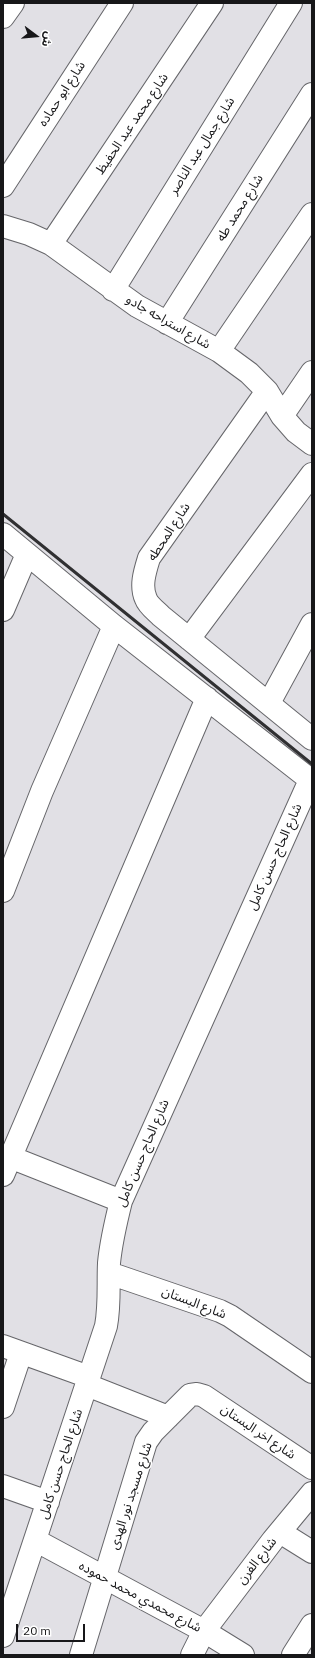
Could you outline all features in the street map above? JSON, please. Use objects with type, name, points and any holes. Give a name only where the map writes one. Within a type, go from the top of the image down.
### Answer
[{"type":"street","points":[[3,17],[13,3]]},
{"type":"street","name":"شارع ابو حماده","points":[[3,186],[122,3]]},
{"type":"street","name":"شارع محمد عبد الحفيظ","points":[[51,244],[212,3]]},
{"type":"street","name":"شارع جمال عبد الناصر","points":[[113,290],[291,3]]},
{"type":"street","name":"شارع محمد طه","points":[[167,323],[312,94]]},
{"type":"street","points":[[220,351],[312,214]]},
{"type":"street","name":"شارع استراحه جادو","points":[[3,226],[29,234],[51,244],[113,290],[167,323],[220,351],[250,373],[267,392],[282,416],[296,432],[312,444]]},
{"type":"street","points":[[282,416],[312,372]]},
{"type":"street","name":"شارع المحطه","points":[[267,392],[149,558],[143,588],[146,600],[161,616],[312,739]]},
{"type":"street","points":[[189,639],[312,474]]},
{"type":"street","points":[[3,534],[114,626],[311,780]]},
{"type":"street","points":[[3,610],[28,554]]},
{"type":"street","points":[[268,702],[312,624]]},
{"type":"street","points":[[3,891],[42,791],[114,626]]},
{"type":"street","points":[[121,1201],[7,1166],[207,698]]},
{"type":"street","name":"شارع الحاج حسن كامل","points":[[3,1636],[106,1326],[109,1310],[109,1273],[115,1225],[121,1201],[311,780]]},
{"type":"street","name":"شارع البستان","points":[[109,1273],[200,1303],[225,1314],[312,1372]]},
{"type":"street","points":[[3,1407],[12,1350],[88,1381],[168,1417]]},
{"type":"street","name":"شارع مسجد نور الهدى","points":[[81,1655],[144,1447],[153,1432],[190,1395],[197,1394],[204,1396]]},
{"type":"street","name":"شارع اخر البستان","points":[[204,1396],[312,1468]]},
{"type":"street","points":[[3,1486],[48,1502]]},
{"type":"street","name":"شارع الفرن","points":[[192,1655],[204,1631],[312,1493]]},
{"type":"street","points":[[280,1532],[312,1552]]},
{"type":"street","name":"شارع محمدي محمد حموده","points":[[36,1540],[204,1631],[244,1655]]},
{"type":"street","points":[[293,1655],[312,1625]]},
{"type":"railway","points":[[3,514],[312,764]]}]
